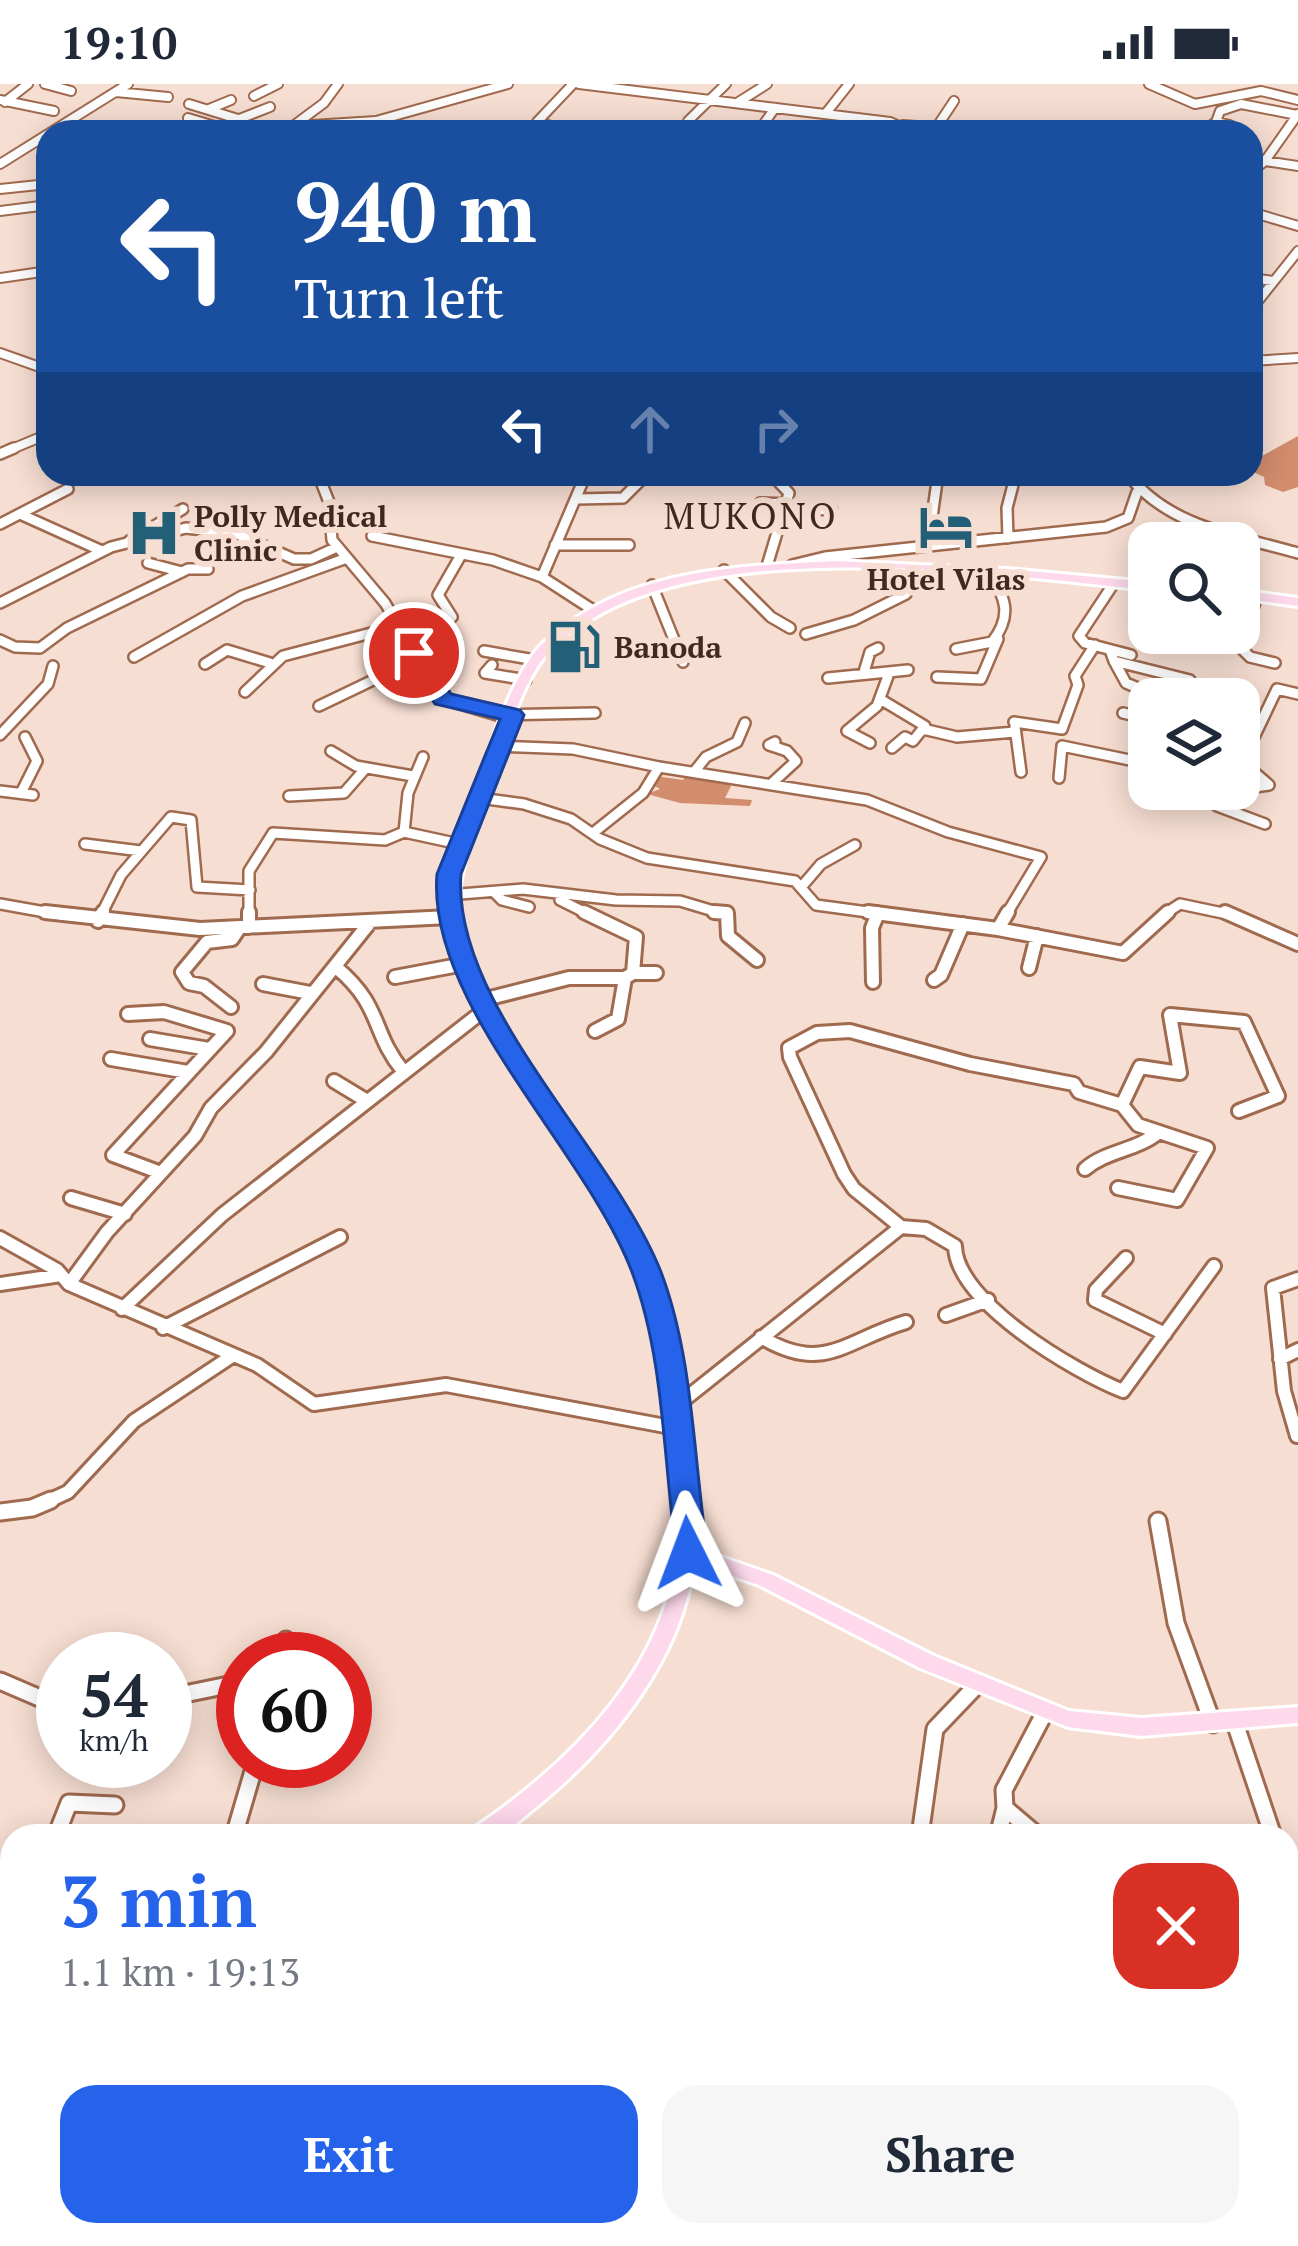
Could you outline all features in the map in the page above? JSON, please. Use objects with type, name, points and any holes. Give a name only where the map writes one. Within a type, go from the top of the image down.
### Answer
[{"type":"main road","points":[[495,1824],[554,1783],[597,1738],[663,1634],[688,1553],[663,1322],[645,1268],[610,1202],[484,1004],[464,964],[450,917],[448,896],[459,844],[536,660],[570,625],[593,610],[652,585],[724,570],[792,565],[1128,584]]},
{"type":"main road","points":[[1260,596],[1298,602]]},
{"type":"main road","points":[[688,1553],[766,1580],[1045,1712],[1105,1726],[1224,1724],[1298,1715]]},
{"type":"street","points":[[2,102],[28,84]]},
{"type":"street","points":[[45,84],[71,91]]},
{"type":"street","points":[[69,120],[128,84]]},
{"type":"street","points":[[246,84],[268,89]]},
{"type":"street","points":[[254,96],[278,84]]},
{"type":"street","points":[[303,120],[338,84]]},
{"type":"street","points":[[385,120],[508,84]]},
{"type":"street","points":[[539,120],[576,84],[870,120]]},
{"type":"street","points":[[689,120],[726,84]]},
{"type":"street","points":[[736,104],[766,84]]},
{"type":"street","points":[[826,113],[849,84]]},
{"type":"street","points":[[1149,84],[1195,104],[1262,91],[1298,100]]},
{"type":"street","points":[[116,92],[168,97]]},
{"type":"street","points":[[208,109],[231,100]]},
{"type":"street","points":[[941,120],[954,101]]},
{"type":"street","points":[[2,102],[54,111]]},
{"type":"street","points":[[189,104],[239,119],[270,107]]},
{"type":"street","points":[[1217,120],[1220,111],[1241,104],[1298,115],[1265,161],[1298,166]]},
{"type":"street","points":[[766,120],[775,108]]},
{"type":"street","points":[[390,110],[416,111]]},
{"type":"street","points":[[0,164],[36,140]]},
{"type":"street","points":[[32,142],[36,142]]},
{"type":"street","points":[[0,189],[36,185]]},
{"type":"street","points":[[0,211],[36,206]]},
{"type":"street","points":[[1263,216],[1298,226]]},
{"type":"street","points":[[1263,294],[1298,251]]},
{"type":"street","points":[[0,278],[36,274]]},
{"type":"street","points":[[1263,280],[1273,281]]},
{"type":"street","points":[[0,353],[36,366]]},
{"type":"street","points":[[1263,360],[1298,358]]},
{"type":"street","points":[[0,367],[36,360]]},
{"type":"street","points":[[0,454],[36,439]]},
{"type":"street","points":[[323,486],[332,540],[448,702],[512,715],[595,713]]},
{"type":"street","points":[[542,577],[582,486]]},
{"type":"street","points":[[577,500],[623,498],[635,486]]},
{"type":"street","points":[[767,566],[788,506],[784,486]]},
{"type":"street","points":[[928,546],[936,486]]},
{"type":"street","points":[[1008,538],[1007,508],[1013,486]]},
{"type":"street","points":[[1134,486],[1137,492],[1192,520],[1298,554]]},
{"type":"street","points":[[0,524],[68,489]]},
{"type":"street","points":[[792,565],[1114,525],[1132,512],[1137,492]]},
{"type":"street","points":[[760,503],[832,511]]},
{"type":"street","points":[[129,541],[183,509]]},
{"type":"street","points":[[20,514],[103,551]]},
{"type":"street","points":[[0,603],[103,551],[186,528],[237,534],[298,560],[337,547]]},
{"type":"street","points":[[373,536],[494,560],[542,577],[593,610]]},
{"type":"street","points":[[555,545],[629,545]]},
{"type":"street","points":[[319,706],[362,689],[415,656],[452,617],[438,595],[461,556]]},
{"type":"street","points":[[134,657],[242,596],[347,558]]},
{"type":"street","points":[[148,563],[183,572]]},
{"type":"street","points":[[0,640],[15,647],[40,648],[67,628],[183,572],[198,566],[208,569]]},
{"type":"street","points":[[806,634],[854,620],[906,594],[902,569]]},
{"type":"street","points":[[724,570],[771,617],[790,628]]},
{"type":"street","points":[[937,677],[982,680],[1008,604],[988,573]]},
{"type":"street","points":[[1114,583],[1080,631],[1080,639],[1112,655],[1184,678]]},
{"type":"street","points":[[652,585],[683,662]]},
{"type":"street","points":[[245,692],[270,663],[303,649],[398,626]]},
{"type":"street","points":[[956,649],[998,638]]},
{"type":"street","points":[[880,699],[923,729],[957,736],[1013,723],[1062,729],[1078,685],[1075,676],[1095,645]]},
{"type":"street","points":[[629,654],[676,646]]},
{"type":"street","points":[[864,672],[870,652],[878,648]]},
{"type":"street","points":[[206,664],[227,650],[270,663]]},
{"type":"street","points":[[484,651],[536,660]]},
{"type":"street","points":[[1246,654],[1275,663]]},
{"type":"street","points":[[1112,655],[1131,655]]},
{"type":"street","points":[[1112,655],[1128,684]]},
{"type":"street","points":[[491,665],[485,673],[526,680]]},
{"type":"street","points":[[0,735],[48,684],[52,666]]},
{"type":"street","points":[[828,678],[864,672],[888,676],[908,670]]},
{"type":"street","points":[[869,743],[847,731],[868,717],[888,676]]},
{"type":"street","points":[[1260,721],[1276,689],[1298,694]]},
{"type":"street","points":[[1123,713],[1128,714]]},
{"type":"street","points":[[694,772],[706,758],[741,738],[745,723]]},
{"type":"street","points":[[1013,723],[1022,772]]},
{"type":"street","points":[[892,748],[905,736],[913,741],[923,729]]},
{"type":"street","points":[[0,790],[27,794],[37,760],[25,737]]},
{"type":"street","points":[[772,784],[796,761],[787,751],[769,745],[775,742]]},
{"type":"street","points":[[498,746],[573,748],[659,767],[867,800],[949,832],[1041,857],[998,929]]},
{"type":"street","points":[[1058,778],[1062,746],[1128,760]]},
{"type":"street","points":[[331,751],[365,769],[413,776]]},
{"type":"street","points":[[404,832],[413,776],[423,757]]},
{"type":"street","points":[[593,833],[643,793],[659,767]]},
{"type":"street","points":[[290,796],[344,793],[365,769]]},
{"type":"street","points":[[480,798],[552,812],[646,858],[734,868],[803,885],[816,905],[998,929],[1123,953],[1166,911],[1197,904],[1239,916],[1298,944]]},
{"type":"street","points":[[1228,810],[1265,824]]},
{"type":"street","points":[[98,921],[121,875],[167,818],[191,820],[197,887],[250,890]]},
{"type":"street","points":[[231,1006],[203,986],[189,983],[182,972],[207,942],[232,939],[245,927],[249,871],[273,833],[385,840],[404,832],[459,844]]},
{"type":"street","points":[[85,844],[141,851]]},
{"type":"street","points":[[803,885],[821,864],[855,844]]},
{"type":"street","points":[[448,896],[523,889],[554,897],[639,904],[680,900],[694,910],[728,914],[728,936],[757,960]]},
{"type":"street","points":[[494,892],[502,900],[529,907]]},
{"type":"street","points":[[554,897],[636,937],[618,1019],[595,1030]]},
{"type":"street","points":[[0,904],[98,921],[245,927],[450,917]]},
{"type":"street","points":[[873,982],[872,928],[878,913]]},
{"type":"street","points":[[0,1284],[65,1280],[310,993],[337,968],[370,921]]},
{"type":"street","points":[[934,980],[941,975],[963,924]]},
{"type":"street","points":[[1029,968],[1037,936]]},
{"type":"street","points":[[395,976],[464,964]]},
{"type":"street","points":[[337,968],[368,997],[381,1020],[383,1047],[404,1071]]},
{"type":"street","points":[[122,1310],[222,1215],[484,1004],[569,978],[656,974]]},
{"type":"street","points":[[263,984],[310,993]]},
{"type":"street","points":[[128,1014],[164,1012],[226,1029],[113,1155],[161,1173]]},
{"type":"street","points":[[1123,1105],[1140,1067],[1180,1073],[1170,1015],[1244,1022],[1279,1096],[1239,1111]]},
{"type":"street","points":[[1118,1187],[1181,1198],[1208,1148],[1131,1120],[1123,1105],[1088,1096],[1068,1082],[970,1064],[850,1031],[826,1031],[793,1043],[790,1057],[854,1189],[901,1227],[926,1229],[956,1246],[955,1262],[988,1300],[1040,1346],[1116,1390],[1129,1389],[1137,1382],[1214,1266]]},
{"type":"street","points":[[151,1039],[209,1049]]},
{"type":"street","points":[[111,1059],[188,1072]]},
{"type":"street","points":[[334,1081],[367,1101]]},
{"type":"street","points":[[1085,1169],[1104,1155],[1136,1151],[1159,1132]]},
{"type":"street","points":[[71,1198],[125,1214]]},
{"type":"street","points":[[674,1407],[901,1227]]},
{"type":"street","points":[[163,1328],[340,1237]]},
{"type":"street","points":[[0,1238],[122,1310],[257,1365],[314,1404],[446,1385],[676,1428]]},
{"type":"street","points":[[1126,1258],[1096,1290],[1095,1300],[1165,1334]]},
{"type":"street","points":[[1297,1436],[1294,1400],[1280,1359],[1273,1288],[1298,1280]]},
{"type":"street","points":[[946,1315],[988,1300]]},
{"type":"street","points":[[761,1337],[800,1359],[818,1359],[906,1322]]},
{"type":"street","points":[[1280,1359],[1298,1350]]},
{"type":"street","points":[[0,1512],[32,1508],[68,1492],[134,1421],[232,1356]]},
{"type":"street","points":[[1158,1521],[1176,1623],[1268,1824]]},
{"type":"street","points":[[0,1681],[36,1696]]},
{"type":"street","points":[[922,1824],[935,1730],[979,1684]]},
{"type":"street","points":[[1001,1824],[1004,1790],[1045,1712]]},
{"type":"street","points":[[238,1824],[248,1788]]},
{"type":"street","points":[[61,1824],[69,1803],[115,1805]]},
{"type":"street","points":[[1005,1808],[1024,1824]]},
{"type":"shaded area","points":[[1298,436],[1298,487],[1283,492],[1265,485],[1263,455]]},
{"type":"shaded area","points":[[688,772],[724,779],[731,786],[725,798],[752,800],[750,806],[680,803],[647,794],[660,789],[651,784],[656,776],[683,780]]},
{"type":"place","name":"Hotel Vilas","points":[[946,527]]},
{"type":"place","name":"Polly Medical Clinic","points":[[154,533]]},
{"type":"place","name":"Banoda","points":[[574,647]]},
{"type":"district","name":"MUKONO","points":[[751,515]]},
{"type":"route","points":[[414,653],[443,699],[456,706],[512,715],[449,874],[450,917],[464,964],[487,1008],[610,1202],[645,1268],[663,1322],[688,1553]]}]
